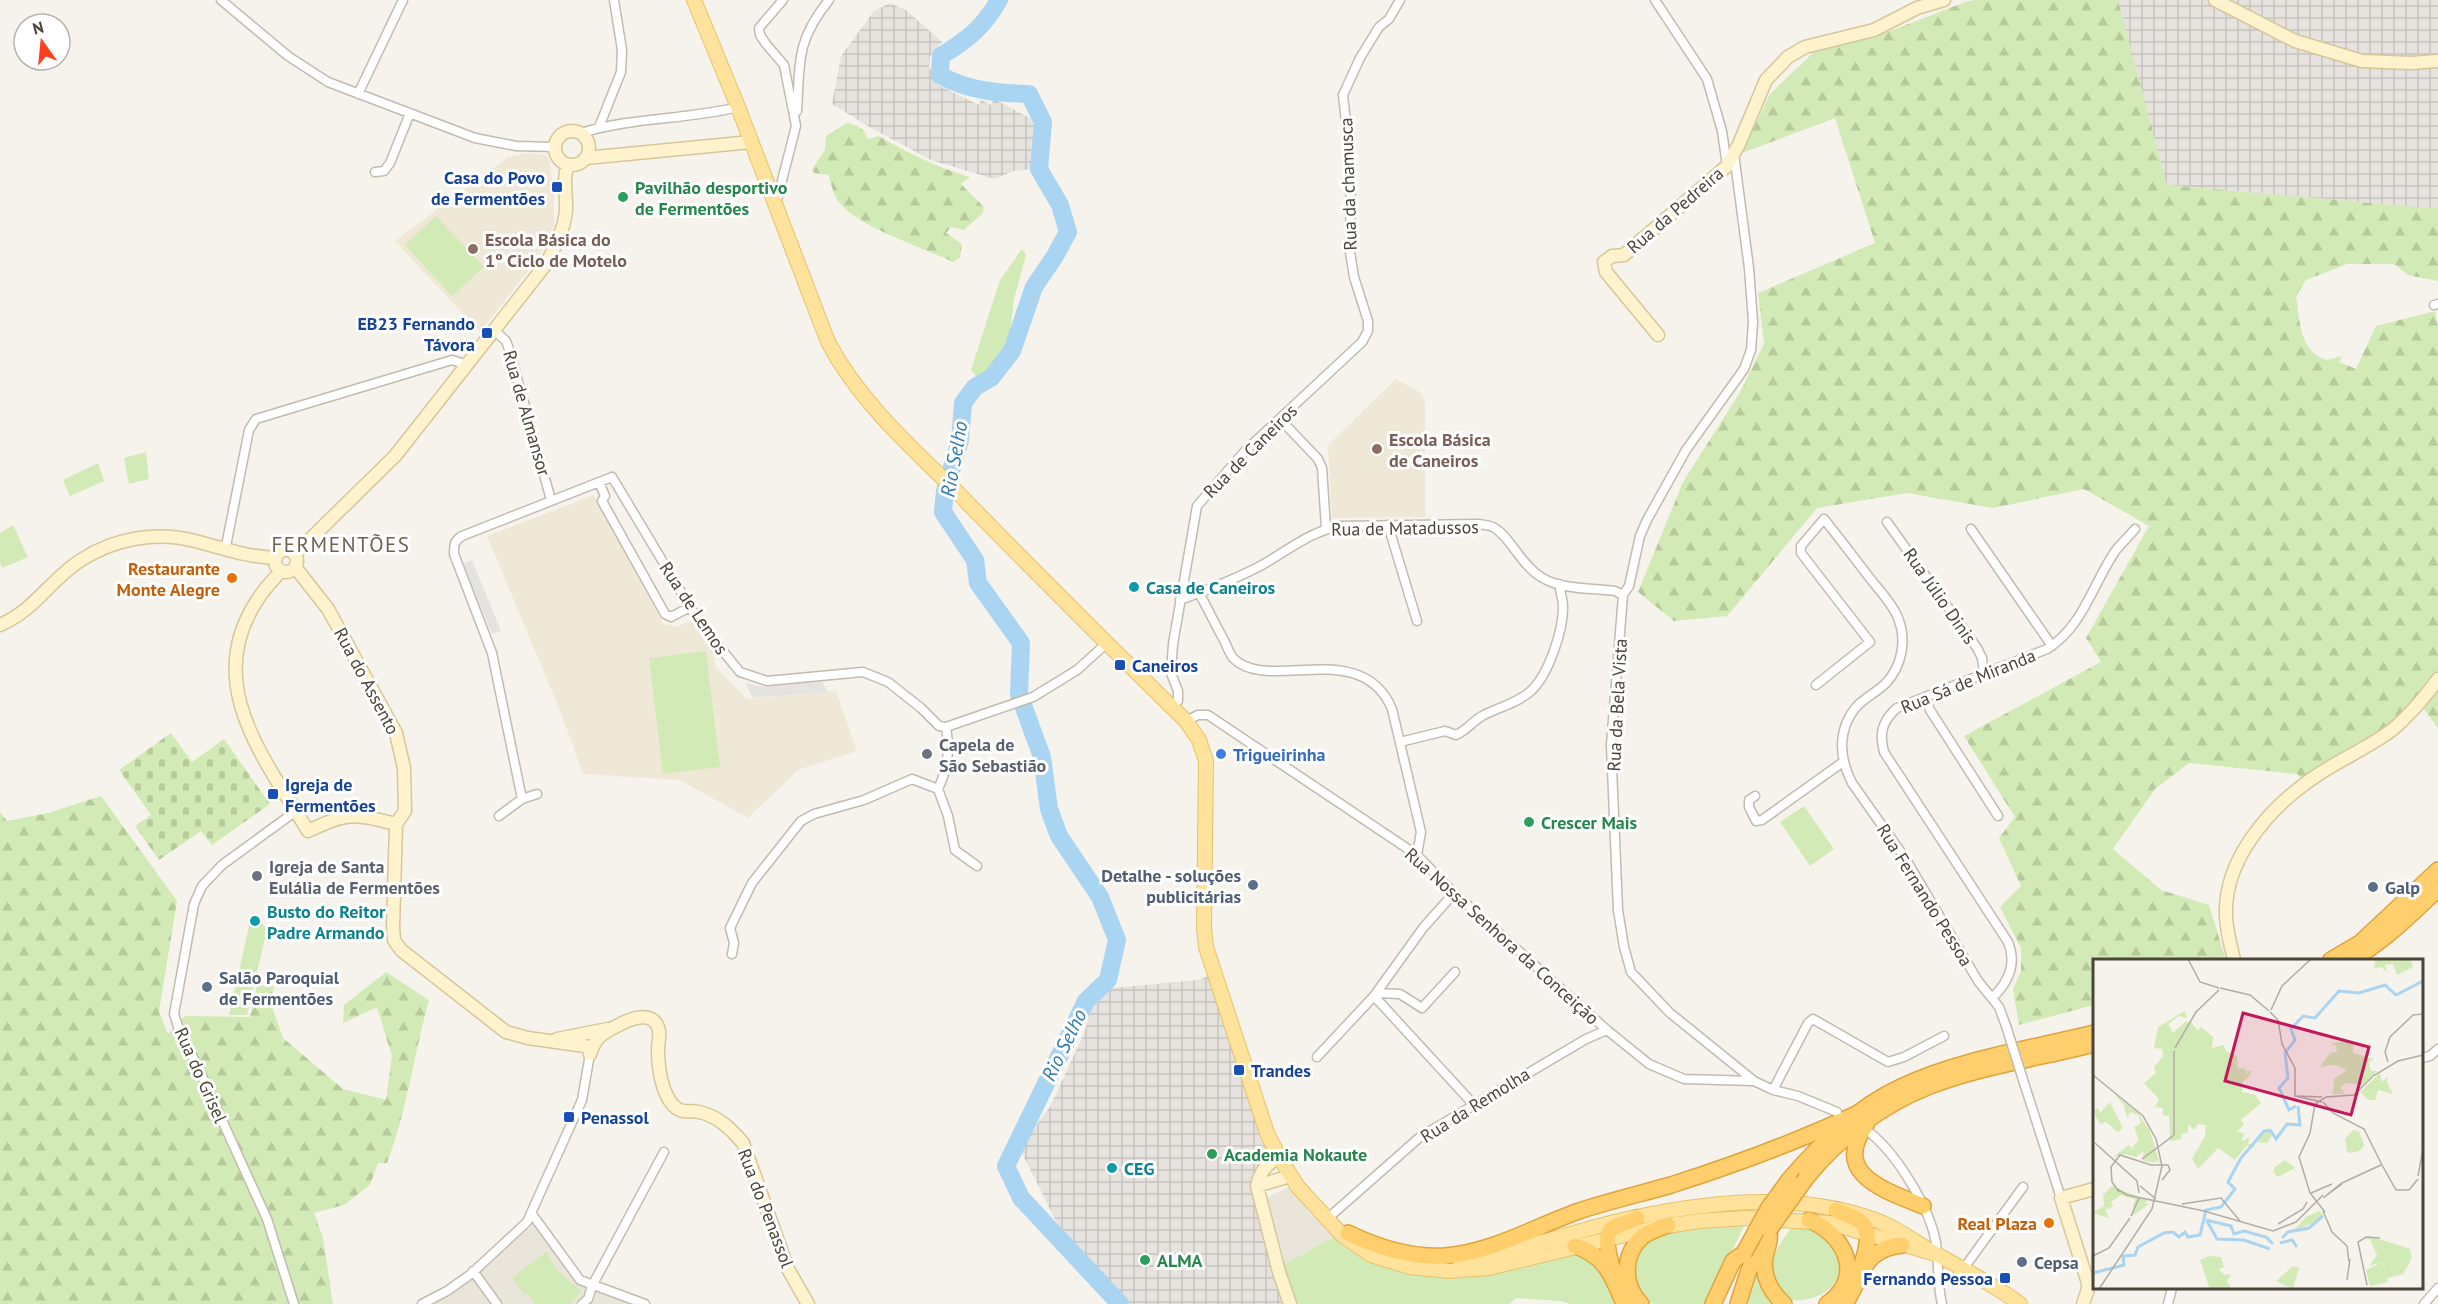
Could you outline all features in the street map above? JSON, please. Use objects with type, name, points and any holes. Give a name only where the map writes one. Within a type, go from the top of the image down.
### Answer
[{"type":"highway","points":[[2333,959],[2360,943],[2393,915],[2438,870]]},
{"type":"highway","points":[[2353,959],[2365,953],[2397,927],[2438,889]]},
{"type":"highway","points":[[1738,1304],[1750,1254],[1806,1178],[1832,1149],[1867,1121],[1900,1087],[1940,1071],[2093,1033]]},
{"type":"highway","points":[[1728,1304],[1768,1209],[1790,1180],[1826,1140],[1867,1121],[1901,1100],[1945,1081],[2093,1044]]},
{"type":"highway","points":[[1867,1121],[1855,1144],[1854,1160],[1858,1168],[1871,1182],[1882,1189],[1923,1206]]},
{"type":"highway","points":[[1348,1233],[1384,1248],[1412,1254],[1444,1256],[1480,1250],[1581,1210],[1700,1175],[1824,1128],[1867,1121]]},
{"type":"highway","points":[[1836,1210],[1862,1222],[1867,1233],[1857,1280]]},
{"type":"highway","points":[[1621,1297],[1611,1264],[1607,1239],[1613,1229],[1637,1218]]},
{"type":"highway","points":[[1809,1220],[1821,1225],[1834,1235],[1845,1251],[1848,1261],[1848,1271],[1842,1287],[1827,1304]]},
{"type":"highway","points":[[1641,1304],[1629,1285],[1627,1266],[1629,1258],[1632,1250],[1643,1237],[1668,1225]]},
{"type":"highway","points":[[1769,1230],[1771,1241],[1765,1257],[1766,1278],[1776,1297],[1784,1304]]},
{"type":"highway","points":[[1845,1304],[1869,1258],[1885,1248],[1902,1245]]},
{"type":"highway","points":[[1575,1246],[1594,1254],[1602,1261],[1621,1297]]},
{"type":"highway","points":[[1713,1304],[1734,1261],[1750,1254]]},
{"type":"main road","points":[[694,0],[738,107],[828,342],[841,367],[859,391],[957,493],[1186,721],[1199,740],[1206,761],[1204,928],[1206,947],[1234,1036],[1268,1133],[1279,1157],[1290,1176],[1342,1235],[1371,1255],[1397,1264],[1431,1269],[1489,1268],[1668,1225],[1746,1218],[1809,1220],[1867,1233],[1936,1254]]},
{"type":"main road","points":[[1327,1219],[1365,1244],[1386,1254],[1422,1262],[1442,1262],[1494,1254],[1637,1218],[1685,1209],[1762,1202],[1800,1205],[1836,1210],[1897,1229],[2020,1304]]},
{"type":"street","points":[[221,0],[308,71],[328,82],[475,138],[516,146],[555,147]]},
{"type":"street","points":[[358,94],[403,0]]},
{"type":"street","points":[[599,127],[621,72],[622,50],[614,0]]},
{"type":"street","points":[[783,0],[759,28],[760,35],[766,44],[784,65],[796,126]]},
{"type":"street","points":[[776,205],[796,126],[800,53],[807,31],[829,0]]},
{"type":"street","name":"Rua da chamusca","points":[[1350,354],[1362,342],[1368,331],[1364,304],[1354,277],[1350,252],[1351,166],[1343,95],[1360,58],[1379,27],[1389,19],[1400,0]]},
{"type":"street","points":[[1655,0],[1707,79],[1722,131],[1727,166]]},
{"type":"street","name":"Rua da Pedreira","points":[[1658,335],[1606,272],[1604,262],[1612,256],[1624,255],[1727,166],[1766,80],[1788,57],[1805,47],[1874,30],[1917,8],[1944,0]]},
{"type":"street","points":[[2215,0],[2295,41],[2362,61],[2411,63],[2438,61]]},
{"type":"street","points":[[581,133],[599,127],[716,112],[738,107]]},
{"type":"street","points":[[375,172],[384,171],[390,163],[410,113]]},
{"type":"street","points":[[586,158],[588,143],[581,133],[565,132],[556,140],[557,156],[568,165],[580,163],[586,158],[751,142]]},
{"type":"street","name":"Rua da Bela Vista","points":[[1734,153],[1749,268],[1753,322],[1750,351],[1744,369],[1686,450],[1640,536],[1629,586],[1623,595],[1611,745],[1618,910],[1631,972],[1670,1013],[1754,1081]]},
{"type":"street","points":[[295,561],[291,551],[283,550],[276,558],[277,567],[281,571],[290,571],[295,561],[395,456],[546,264],[560,239],[566,214],[564,175],[568,165]]},
{"type":"street","name":"Rua de Almansor","points":[[494,330],[506,341],[509,349],[551,500]]},
{"type":"street","name":"Rua de Caneiros","points":[[1172,707],[1178,701],[1178,691],[1171,673],[1180,600],[1197,506],[1245,451],[1350,354]]},
{"type":"street","points":[[225,551],[249,430],[256,419],[452,360],[468,365]]},
{"type":"street","points":[[1280,419],[1318,459],[1322,468],[1326,528]]},
{"type":"street","name":"Rua de Lemos","points":[[598,482],[612,477],[690,607],[728,660],[745,675],[766,681],[863,672],[888,682],[942,727]]},
{"type":"street","points":[[522,799],[492,654],[454,554],[456,540],[598,482],[605,496],[602,501],[666,614],[671,617],[690,607]]},
{"type":"street","name":"Rua Fernando Pessoa","points":[[1816,686],[1870,642],[1801,553],[1801,546],[1824,519],[1889,603],[1898,618],[1903,636],[1901,655],[1895,669],[1887,681],[1858,705],[1850,717],[1843,734],[1841,752],[1843,762],[1852,783],[1905,858],[1978,981],[1999,1007],[2088,1283],[2083,1304]]},
{"type":"street","name":"Rua Júlio Dinis","points":[[1887,522],[1977,648],[1982,658],[1984,674]]},
{"type":"street","name":"Rua de Matadussos","points":[[1180,600],[1262,565],[1308,536],[1326,528],[1388,525],[1479,524],[1492,527],[1502,535],[1532,571],[1544,579],[1559,584],[1615,591],[1623,595]]},
{"type":"street","points":[[1388,525],[1417,621]]},
{"type":"street","points":[[1971,529],[2052,646]]},
{"type":"street","name":"Rua Sá de Miranda","points":[[1992,998],[2003,987],[2010,974],[2012,963],[2008,942],[1884,752],[1881,740],[1882,728],[1888,716],[1896,708],[2052,646],[2067,634],[2116,550],[2135,529]]},
{"type":"street","points":[[0,626],[15,619],[82,559],[116,542],[161,536],[194,540],[225,551],[255,557],[276,558]]},
{"type":"street","name":"Rua do Assento","points":[[295,561],[328,609],[396,733],[404,768],[405,811],[396,824],[394,940],[400,950],[506,1032],[585,1046],[590,1049],[590,1054]]},
{"type":"street","points":[[281,571],[257,599],[243,628],[236,654],[235,678],[241,709],[253,740],[309,831],[346,815],[364,816],[396,824]]},
{"type":"street","points":[[1400,742],[1445,730],[1456,735],[1467,730],[1481,717],[1508,705],[1533,689],[1547,667],[1557,642],[1563,606],[1559,584]]},
{"type":"street","points":[[1199,593],[1233,658],[1254,670],[1335,670],[1350,673],[1374,684],[1387,696],[1421,832],[1418,855]]},
{"type":"street","points":[[977,866],[955,850],[948,816],[938,789],[946,771],[949,742],[942,727],[1033,697],[1077,670],[1107,642]]},
{"type":"street","points":[[2233,955],[2226,915],[2229,886],[2241,855],[2256,830],[2306,782],[2391,730],[2420,704],[2438,679]]},
{"type":"street","points":[[1925,698],[1930,710],[1998,816]]},
{"type":"street","name":"Rua Nossa Senhora da Conceição","points":[[1186,721],[1208,715],[1418,855],[1454,893],[1607,1030],[1649,1064],[1684,1079],[1754,1081],[1837,1112]]},
{"type":"street","points":[[1755,796],[1749,800],[1749,807],[1756,821],[1762,820],[1843,762]]},
{"type":"street","points":[[732,954],[734,943],[730,928],[752,883],[801,821],[814,814],[864,800],[912,779],[938,789]]},
{"type":"street","points":[[499,816],[522,799],[537,795]]},
{"type":"street","name":"Rua do Grisel","points":[[294,1304],[267,1219],[180,1033],[174,1014],[194,904],[202,886],[222,865],[296,811]]},
{"type":"street","points":[[1317,1057],[1375,994],[1423,928],[1454,893]]},
{"type":"street","points":[[1375,994],[1400,994],[1422,1008],[1455,972]]},
{"type":"street","points":[[1375,994],[1474,1105]]},
{"type":"street","name":"Rua do Penassol","points":[[611,1029],[636,1017],[646,1017],[654,1022],[658,1029],[661,1074],[665,1092],[672,1105],[681,1112],[699,1112],[716,1118],[731,1129],[742,1143],[788,1269],[808,1304]]},
{"type":"street","points":[[1773,1090],[1808,1023],[1814,1019],[1888,1062],[1904,1057],[1944,1036]]},
{"type":"street","points":[[422,1304],[447,1292],[473,1272],[527,1222],[582,1100],[594,1041],[611,1029]]},
{"type":"street","name":"Rua do Assento","points":[[547,1041],[611,1029]]},
{"type":"street","name":"Rua da Remolha","points":[[1327,1219],[1420,1137],[1586,1039],[1607,1030]]},
{"type":"street","points":[[2423,1058],[2430,1056],[2438,1049]]},
{"type":"street","points":[[1867,1121],[1901,1169],[1923,1206],[1932,1228],[1942,1304]]},
{"type":"street","points":[[582,1304],[588,1299],[592,1286],[664,1152]]},
{"type":"street","points":[[1279,1157],[1259,1174],[1257,1186],[1279,1272],[1290,1304]]},
{"type":"street","points":[[1257,1186],[1290,1176]]},
{"type":"street","points":[[1964,1268],[2023,1187]]},
{"type":"street","points":[[2061,1198],[2093,1189]]},
{"type":"street","points":[[532,1214],[580,1280],[645,1304]]},
{"type":"street","points":[[473,1272],[496,1304]]},
{"type":"street","points":[[2424,1304],[2438,1288]]},
{"type":"street","points":[[2168,1304],[2172,1289]]},
{"type":"shaded area","points":[[2118,0],[2438,0],[2438,207],[2428,208],[2166,185]]},
{"type":"shaded area","points":[[890,3],[906,10],[942,42],[930,56],[929,67],[938,85],[979,105],[981,100],[991,105],[994,99],[1037,122],[1040,134],[1034,169],[1013,171],[994,179],[931,160],[832,104],[841,56],[874,11]]},
{"type":"shaded area","name":"Escola Básica do 1º Ciclo de Motelo","points":[[528,153],[545,155],[549,159],[554,193],[554,226],[539,257],[480,332],[395,241],[508,157]]},
{"type":"shaded area","name":"Escola Básica de Caneiros","points":[[1396,379],[1417,390],[1425,401],[1425,517],[1332,518],[1328,445]]},
{"type":"shaded area","points":[[594,495],[663,624],[677,627],[691,620],[712,649],[716,667],[747,699],[836,691],[857,751],[798,770],[748,818],[680,780],[583,774],[561,713],[487,536]]},
{"type":"shaded area","points":[[472,560],[501,631],[492,634],[463,564]]},
{"type":"shaded area","points":[[821,680],[828,692],[753,698],[745,683],[766,687]]},
{"type":"shaded area","points":[[1212,975],[1274,1152],[1267,1157],[1268,1164],[1259,1174],[1278,1268],[1282,1304],[1128,1304],[1127,1298],[1072,1244],[1058,1225],[1021,1151],[1028,1136],[1050,1107],[1085,1031],[1090,1011],[1111,988],[1198,980]]},
{"type":"shaded area","points":[[1289,1187],[1311,1214],[1335,1236],[1282,1266],[1264,1199]]},
{"type":"shaded area","points":[[533,1225],[584,1287],[632,1304],[423,1304],[470,1282]]},
{"type":"green space","points":[[1975,0],[2118,0],[2167,185],[2428,208],[2438,207],[2438,281],[2408,275],[2394,264],[2347,264],[2306,280],[2296,296],[2300,325],[2311,350],[2327,360],[2342,356],[2339,362],[2356,369],[2376,326],[2435,311],[2438,327],[2438,728],[2420,704],[2306,782],[2297,774],[2189,763],[2155,789],[2113,849],[2161,890],[2209,905],[2226,959],[2093,959],[2093,1005],[2019,1025],[2013,989],[2021,971],[2021,948],[2000,907],[2021,886],[1999,838],[2015,817],[1964,736],[2101,662],[2086,638],[2149,526],[2084,489],[1993,508],[1907,493],[1817,508],[1727,616],[1674,621],[1638,592],[1683,482],[1739,394],[1764,344],[1758,293],[1875,243],[1835,118],[1742,153],[1770,94],[1814,52],[1893,30]]},
{"type":"green space","points":[[847,123],[860,128],[868,139],[879,136],[923,160],[970,177],[961,184],[984,207],[983,213],[964,230],[951,227],[946,233],[962,244],[960,258],[953,262],[864,222],[841,205],[833,191],[829,175],[814,173],[812,169],[825,150],[826,136]]},
{"type":"green space","points":[[436,216],[484,267],[452,296],[405,245]]},
{"type":"green space","points":[[1022,249],[1026,255],[1014,299],[1008,350],[996,366],[977,377],[971,370],[1000,280]]},
{"type":"green space","points":[[146,452],[149,479],[129,484],[124,458]]},
{"type":"green space","points":[[98,463],[104,481],[70,496],[63,480]]},
{"type":"green space","points":[[13,525],[28,557],[2,568],[0,533]]},
{"type":"green space","points":[[706,651],[720,767],[663,774],[649,658]]},
{"type":"green space","points":[[171,733],[192,762],[224,739],[270,804],[212,845],[201,831],[159,860],[135,826],[151,815],[119,770]]},
{"type":"green space","points":[[101,796],[177,901],[159,1012],[168,1034],[185,1016],[250,1017],[257,985],[274,986],[271,1004],[283,1038],[343,1089],[386,1100],[392,1056],[377,1007],[343,1023],[344,1005],[386,972],[429,1000],[400,1123],[387,1163],[378,1163],[370,1185],[344,1205],[314,1213],[323,1238],[333,1304],[0,1304],[0,812],[7,821],[48,813]]},
{"type":"green space","points":[[1804,806],[1834,849],[1810,866],[1780,822]]},
{"type":"green space","points":[[250,922],[263,924],[267,930],[247,1015],[229,1015]]},
{"type":"green space","points":[[1745,1224],[1706,1304],[1655,1304],[1646,1300],[1640,1293],[1634,1274],[1635,1263],[1642,1244],[1649,1238],[1681,1229]]},
{"type":"green space","points":[[1794,1224],[1811,1226],[1816,1229],[1834,1248],[1839,1259],[1840,1270],[1836,1281],[1818,1296],[1804,1300],[1788,1300],[1777,1285],[1773,1272],[1777,1250]]},
{"type":"green space","points":[[1335,1236],[1406,1272],[1554,1256],[1580,1256],[1603,1271],[1620,1304],[1570,1304],[1561,1301],[1516,1298],[1509,1304],[1294,1304],[1282,1266]]},
{"type":"green space","points":[[547,1251],[556,1268],[582,1291],[571,1304],[535,1304],[527,1293],[524,1295],[512,1278]]},
{"type":"green space","points":[[1758,1271],[1775,1304],[1747,1304]]},
{"type":"waterway","name":"Rio Selho","points":[[999,0],[974,32],[941,56],[940,75],[972,88],[1029,94],[1043,122],[1039,169],[1060,205],[1068,232],[1034,287],[1012,351],[991,378],[975,387],[963,403],[960,440],[945,491],[943,512],[975,560],[978,583],[1021,643],[1019,694],[1042,757],[1049,809],[1059,836],[1100,897],[1117,940],[1108,980],[1086,1001],[1006,1166],[1021,1198],[1120,1304]]},
{"type":"place","name":"Casa do Povo de Fermentões","points":[[557,187]]},
{"type":"place","name":"Pavilhão desportivo de Fermentões","points":[[623,197]]},
{"type":"place","name":"Escola Básica do 1º Ciclo de Motelo","points":[[473,249]]},
{"type":"place","name":"EB23 Fernando Távora","points":[[487,333]]},
{"type":"place","name":"Escola Básica de Caneiros","points":[[1377,449]]},
{"type":"place","name":"Restaurante Monte Alegre","points":[[232,578]]},
{"type":"place","name":"Casa de Caneiros","points":[[1134,587]]},
{"type":"place","name":"Caneiros","points":[[1120,665]]},
{"type":"place","name":"Capela de São Sebastião","points":[[927,754]]},
{"type":"place","name":"Trigueirinha","points":[[1221,754]]},
{"type":"place","name":"Igreja de Fermentões","points":[[273,794]]},
{"type":"place","name":"Crescer Mais","points":[[1529,822]]},
{"type":"place","name":"Igreja de Santa Eulália de Fermentões","points":[[257,876]]},
{"type":"place","name":"Detalhe - soluções publicitárias","points":[[1253,885]]},
{"type":"place","name":"Galp","points":[[2373,887]]},
{"type":"place","name":"Busto do Reitor Padre Armando","points":[[255,921]]},
{"type":"place","name":"Salão Paroquial de Fermentões","points":[[207,987]]},
{"type":"place","name":"Trandes","points":[[1239,1070]]},
{"type":"place","name":"Penassol","points":[[569,1117]]},
{"type":"place","name":"Academia Nokaute","points":[[1212,1154]]},
{"type":"place","name":"CEG","points":[[1112,1168]]},
{"type":"place","name":"Real Plaza","points":[[2049,1223]]},
{"type":"place","name":"ALMA","points":[[1145,1260]]},
{"type":"place","name":"Cepsa","points":[[2022,1262]]},
{"type":"place","name":"Fernando Pessoa","points":[[2005,1278]]},
{"type":"district","name":"FERMENTÕES","points":[[341,544]]}]
